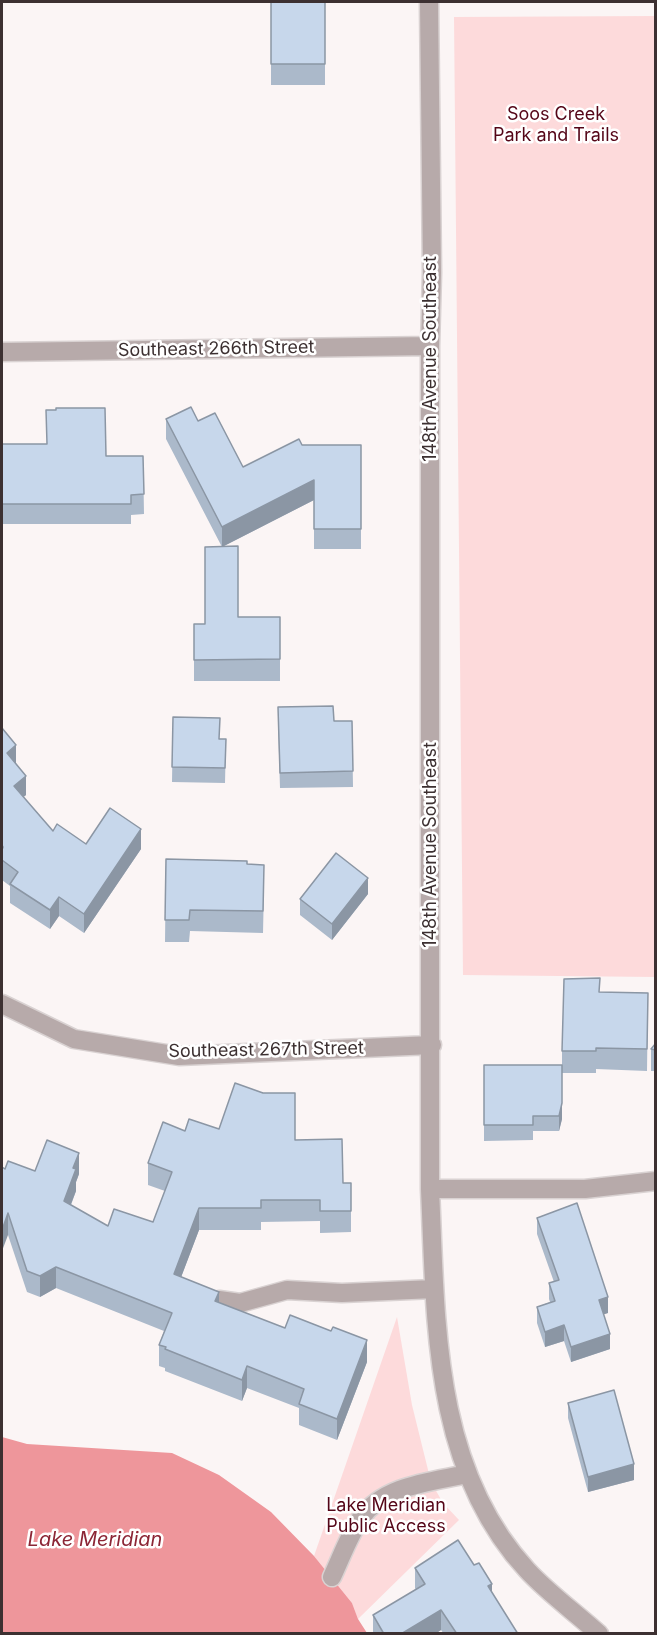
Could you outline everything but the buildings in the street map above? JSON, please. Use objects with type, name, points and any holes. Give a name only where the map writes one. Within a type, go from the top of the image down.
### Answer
[{"type":"street","name":"148th Avenue Southeast","points":[[429,2],[432,273],[430,346],[432,1045],[430,1189],[435,1289],[444,1388],[457,1445],[486,1516],[527,1570],[600,1634]]},
{"type":"street","name":"Southeast 266th Street","points":[[2,352],[430,346]]},
{"type":"street","name":"Southeast 267th Street","points":[[2,1004],[74,1039],[179,1056],[432,1045]]},
{"type":"street","points":[[430,1189],[585,1189],[656,1181]]},
{"type":"street","points":[[219,1300],[240,1304],[287,1290],[342,1293],[435,1289]]},
{"type":"street","points":[[332,1577],[361,1518],[374,1503],[393,1492],[467,1474]]},
{"type":"green space","name":"Soos Creek Park and Trails","points":[[655,16],[655,977],[463,975],[454,17]]},
{"type":"green space","name":"Lake Meridian Public Access","points":[[397,1317],[412,1405],[431,1482],[443,1503],[459,1520],[358,1619],[352,1603],[314,1556]]},
{"type":"water","name":"Lake Meridian","points":[[2,1437],[27,1444],[172,1453],[219,1475],[271,1512],[314,1556],[352,1603],[367,1633],[2,1633]]}]
